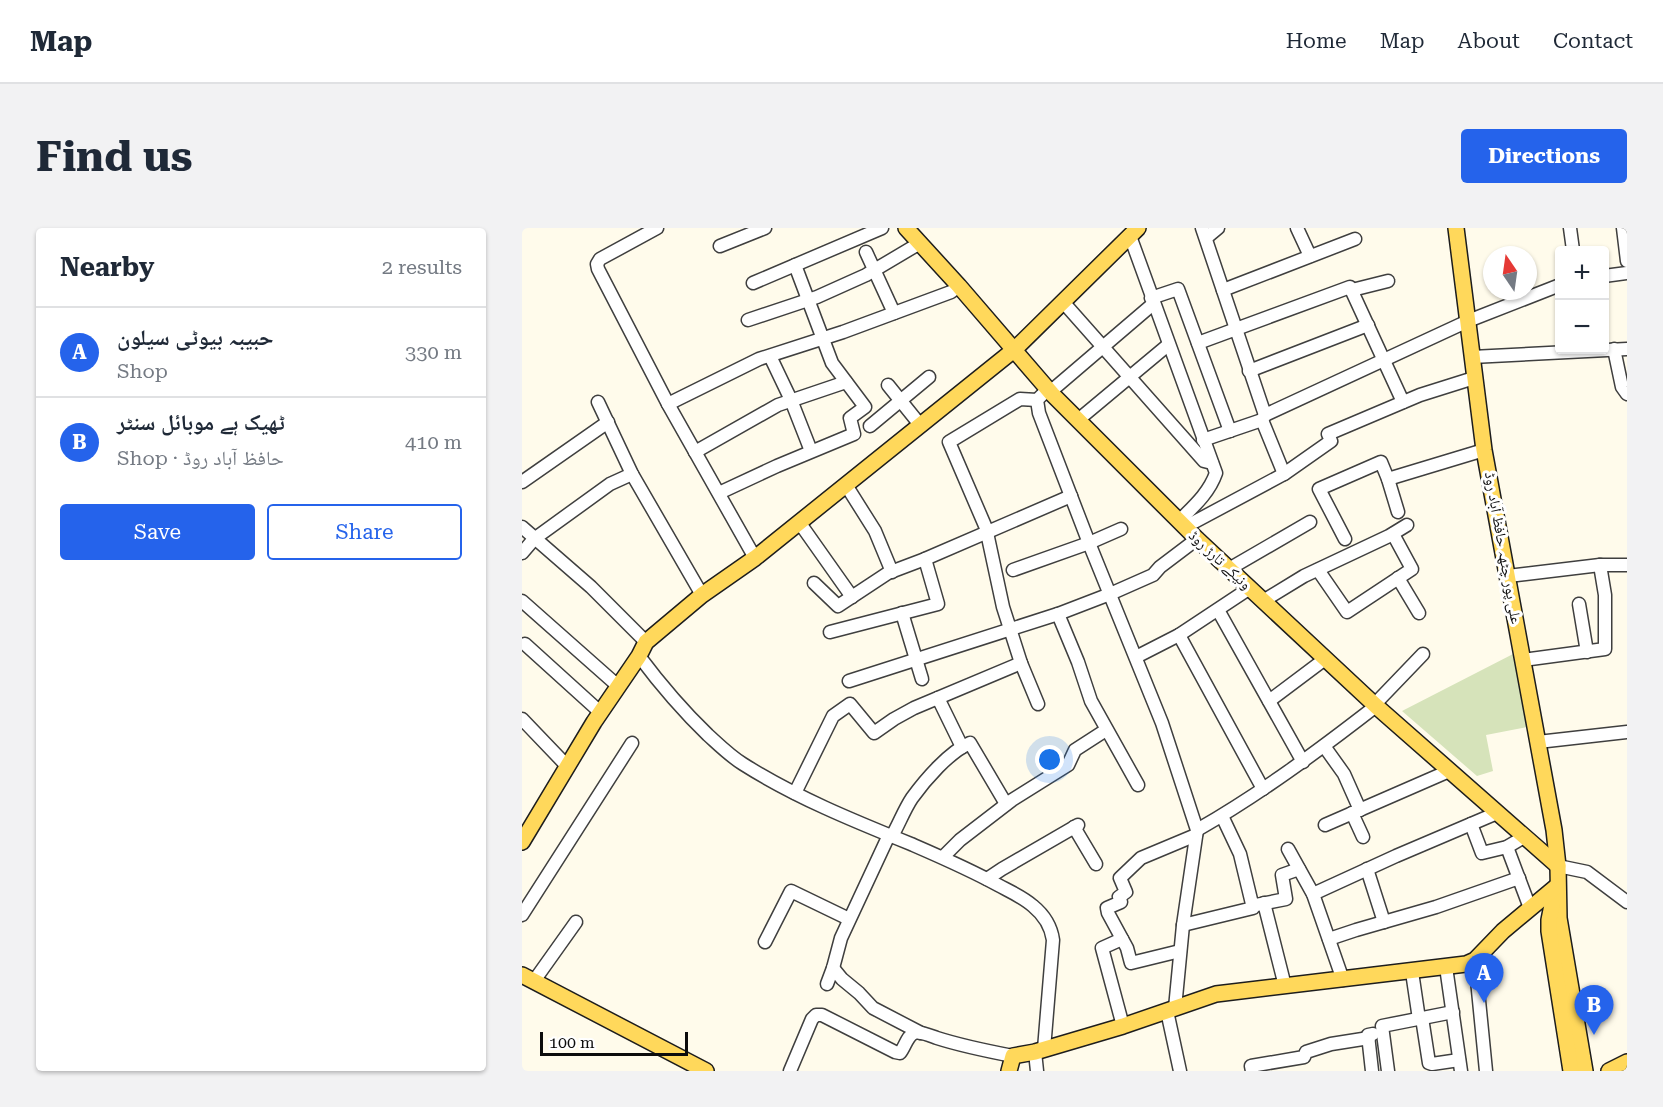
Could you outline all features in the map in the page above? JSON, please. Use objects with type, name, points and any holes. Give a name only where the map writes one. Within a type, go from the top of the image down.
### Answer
[{"type":"main road","name":"ونیکے تارڑ روڈ","points":[[906,228],[1015,349],[1045,394],[1078,420],[1197,539],[1325,659],[1558,866]]},
{"type":"main road","name":"علی پور چٹھہ حافظ آباد روڈ","points":[[1456,228],[1484,450],[1554,830],[1558,866]]},
{"type":"main road","points":[[522,842],[526,824],[567,766],[646,642],[702,595],[755,558],[1015,349],[1064,303],[1133,231]]},
{"type":"main road","points":[[1558,866],[1549,931],[1571,1071]]},
{"type":"main road","points":[[1558,866],[1559,918],[1585,1071]]},
{"type":"main road","points":[[1009,1071],[1013,1056],[1123,1026],[1216,994],[1466,964],[1475,960],[1503,931],[1557,886]]},
{"type":"main road","points":[[1527,912],[1542,920],[1549,931]]},
{"type":"main road","points":[[528,978],[706,1071]]},
{"type":"main road","points":[[1609,1071],[1627,1062]]},
{"type":"street","points":[[657,228],[600,260],[597,264],[598,269],[668,404],[755,558]]},
{"type":"street","points":[[720,246],[765,228]]},
{"type":"street","points":[[753,282],[882,228]]},
{"type":"street","points":[[1218,228],[1204,233],[1250,371],[1263,418],[1284,474]]},
{"type":"street","points":[[1297,228],[1310,256]]},
{"type":"street","points":[[1570,228],[1572,246]]},
{"type":"street","points":[[1623,228],[1627,261]]},
{"type":"street","points":[[1133,231],[1152,301],[1216,473],[1204,496],[1182,524]]},
{"type":"street","points":[[1223,290],[1355,239]]},
{"type":"street","points":[[748,320],[808,300],[874,270],[920,243]]},
{"type":"street","points":[[866,252],[894,313]]},
{"type":"street","points":[[718,493],[854,434],[849,418],[865,407],[832,363],[795,265]]},
{"type":"street","points":[[1609,275],[1627,273]]},
{"type":"street","points":[[1352,290],[1388,281]]},
{"type":"street","points":[[668,404],[759,359],[894,313],[951,292],[959,286]]},
{"type":"street","points":[[1198,343],[1350,287],[1403,402]]},
{"type":"street","points":[[1203,440],[1263,418],[1468,321],[1555,287]]},
{"type":"street","points":[[1038,704],[1021,663],[1003,607],[987,533],[949,442],[1020,399],[1045,394],[1152,301],[1178,289],[1230,431]]},
{"type":"street","points":[[1064,303],[1204,460],[1212,463]]},
{"type":"street","points":[[1250,371],[1368,325]]},
{"type":"street","points":[[1078,420],[1168,345]]},
{"type":"street","points":[[1472,357],[1627,348]]},
{"type":"street","points":[[1614,349],[1622,387],[1627,394]]},
{"type":"street","points":[[770,356],[791,400],[811,451]]},
{"type":"street","points":[[870,426],[929,377]]},
{"type":"street","points":[[1182,524],[1284,474],[1331,441],[1328,434],[1420,395],[1474,378]]},
{"type":"street","points":[[695,452],[778,405],[846,382]]},
{"type":"street","points":[[888,385],[921,426]]},
{"type":"street","points":[[1045,394],[1039,412],[1162,723],[1197,833],[1171,1009],[1180,1071]]},
{"type":"street","points":[[598,402],[632,474],[702,595]]},
{"type":"street","points":[[522,482],[608,422]]},
{"type":"street","points":[[1388,479],[1484,450]]},
{"type":"street","points":[[1345,539],[1319,489],[1381,462],[1398,512]]},
{"type":"street","points":[[522,553],[534,539],[610,484],[632,474]]},
{"type":"street","points":[[846,485],[875,531],[892,572]]},
{"type":"street","points":[[814,583],[838,606],[892,572],[1071,496]]},
{"type":"street","points":[[799,522],[852,597]]},
{"type":"street","points":[[1229,569],[1310,522]]},
{"type":"street","points":[[1263,601],[1304,576],[1393,534],[1407,525]]},
{"type":"street","points":[[522,527],[591,587],[646,642]]},
{"type":"street","points":[[1013,570],[1121,529]]},
{"type":"street","points":[[1318,570],[1347,612],[1412,569],[1393,534]]},
{"type":"street","points":[[849,681],[1058,614],[1110,594],[1154,575],[1160,567],[1197,539]]},
{"type":"street","points":[[830,632],[938,604],[925,559]]},
{"type":"street","points":[[1508,576],[1600,565],[1627,565]]},
{"type":"street","points":[[1523,660],[1603,650],[1606,646],[1605,595],[1600,565]]},
{"type":"street","points":[[1398,578],[1419,613]]},
{"type":"street","points":[[1136,657],[1179,635],[1250,588]]},
{"type":"street","points":[[522,601],[618,686]]},
{"type":"street","points":[[1579,604],[1587,652]]},
{"type":"street","points":[[1218,610],[1303,762]]},
{"type":"street","points":[[902,613],[914,659],[922,679]]},
{"type":"street","points":[[1058,614],[1091,701],[1138,785]]},
{"type":"street","points":[[1179,635],[1263,789]]},
{"type":"street","points":[[525,644],[600,712]]},
{"type":"street","points":[[1180,951],[1131,963],[1127,948],[1107,908],[1121,902],[1119,897],[1126,892],[1120,879],[1141,858],[1197,833],[1303,762],[1375,705],[1423,654]]},
{"type":"street","points":[[639,656],[671,696],[717,744],[740,762],[795,792],[943,857],[1032,905],[1045,919],[1053,940],[1036,1071]]},
{"type":"street","points":[[1269,701],[1325,659]]},
{"type":"street","points":[[795,792],[833,716],[850,704],[874,733],[894,719],[938,698],[1021,663]]},
{"type":"street","points":[[938,698],[962,747]]},
{"type":"street","points":[[522,719],[567,766]]},
{"type":"street","points":[[943,857],[960,840],[1006,804],[1068,765],[1075,750],[1107,730]]},
{"type":"street","points":[[1538,742],[1627,732]]},
{"type":"street","points":[[522,915],[632,743]]},
{"type":"street","points":[[827,984],[849,919],[891,836],[911,800],[945,762],[970,743],[1006,804]]},
{"type":"street","points":[[1324,746],[1344,774],[1363,837]]},
{"type":"street","points":[[1325,825],[1449,771]]},
{"type":"street","points":[[1312,894],[1497,813]]},
{"type":"street","points":[[1222,816],[1240,854],[1285,986]]},
{"type":"street","points":[[1471,824],[1482,853],[1507,847],[1524,837]]},
{"type":"street","points":[[987,879],[1076,826],[1096,864]]},
{"type":"street","points":[[1507,847],[1519,878],[1527,912]]},
{"type":"street","points":[[1288,849],[1312,894],[1343,980]]},
{"type":"street","points":[[1558,866],[1587,872],[1627,902]]},
{"type":"street","points":[[1183,925],[1286,899],[1282,875],[1299,869]]},
{"type":"street","points":[[1367,869],[1384,922]]},
{"type":"street","points":[[1329,939],[1436,907],[1519,878]]},
{"type":"street","points":[[765,942],[791,891],[849,919]]},
{"type":"street","points":[[528,978],[576,922]]},
{"type":"street","points":[[1122,939],[1102,948],[1123,1026]]},
{"type":"street","points":[[1475,960],[1486,1071]]},
{"type":"street","points":[[1412,972],[1429,1064],[1460,1066],[1446,967]]},
{"type":"street","points":[[833,968],[873,1008],[921,1033],[959,1045],[1013,1056]]},
{"type":"street","points":[[1388,1071],[1382,1026],[1453,1012]]},
{"type":"street","points":[[790,1071],[812,1018],[816,1015],[900,1053],[909,1037],[921,1033]]},
{"type":"street","points":[[1372,1071],[1368,1035],[1383,1033]]},
{"type":"street","points":[[1252,1071],[1251,1066],[1287,1066],[1304,1057],[1306,1052],[1331,1044],[1369,1038]]},
{"type":"green space","points":[[1515,653],[1527,727],[1486,735],[1493,771],[1477,776],[1402,711]]},
{"type":"place","name":"حبیبہ بیوٹی سیلون","points":[[1484,1003]]},
{"type":"place","name":"ٹھیک ہے موبائل سنٹر","points":[[1594,1035]]}]
